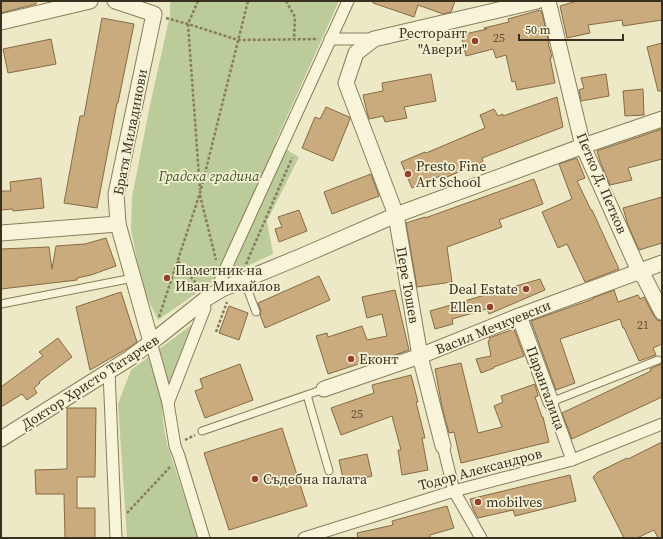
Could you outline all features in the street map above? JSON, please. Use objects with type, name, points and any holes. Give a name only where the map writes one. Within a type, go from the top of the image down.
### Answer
[{"type":"street","points":[[1,22],[90,1]]},
{"type":"street","points":[[115,1],[154,14]]},
{"type":"street","points":[[232,283],[330,39],[348,1]]},
{"type":"street","points":[[330,39],[374,39],[537,1]]},
{"type":"street","name":"Петко Д. Петков","points":[[548,1],[583,146],[639,271],[645,279],[662,312]]},
{"type":"street","name":"Братя Миладинови","points":[[151,342],[118,224],[116,194],[154,14]]},
{"type":"street","name":"Пере Тошев","points":[[374,39],[356,52],[346,83],[396,215],[420,356],[454,491],[481,538]]},
{"type":"street","name":"Доктор Христо Татарчев","points":[[1,439],[130,358],[207,298],[232,283],[302,256],[396,215],[583,146],[662,119]]},
{"type":"street","points":[[1,232],[118,224]]},
{"type":"street","name":"Васил Мечкуевски","points":[[324,389],[420,356],[519,316],[662,263]]},
{"type":"street","points":[[168,403],[205,308]]},
{"type":"street","name":"Парангалица","points":[[519,316],[572,460]]},
{"type":"street","points":[[151,342],[168,403],[175,446],[204,538]]},
{"type":"street","points":[[109,372],[116,538]]},
{"type":"street","name":"Тодор Александров","points":[[304,538],[454,491],[572,460],[662,424]]},
{"type":"lane","points":[[1,304],[133,278]]},
{"type":"lane","points":[[232,283],[256,312]]},
{"type":"lane","points":[[551,402],[658,360]]},
{"type":"lane","points":[[202,431],[324,389]]},
{"type":"lane","points":[[307,395],[329,471]]},
{"type":"path","points":[[198,1],[188,24],[200,193],[232,283]]},
{"type":"path","points":[[158,320],[200,193],[248,1]]},
{"type":"path","points":[[286,1],[295,17],[294,40]]},
{"type":"path","points":[[154,14],[238,40],[330,39]]},
{"type":"path","points":[[232,283],[292,158]]},
{"type":"path","points":[[178,260],[197,284]]},
{"type":"path","points":[[216,332],[226,306]]},
{"type":"path","points":[[175,446],[202,431]]},
{"type":"path","points":[[116,524],[179,456]]},
{"type":"green space","name":"Градска градина","points":[[171,1],[339,1],[275,143],[299,157],[267,221],[273,254],[211,283],[158,320],[146,295],[138,265],[131,230],[132,197],[170,15]]},
{"type":"green space","points":[[194,323],[162,402],[163,422],[167,444],[198,538],[127,538],[118,404],[131,370]]},
{"type":"building","points":[[1,1],[36,1],[36,4],[1,13]]},
{"type":"building","points":[[373,1],[455,1],[451,12],[443,14],[418,5],[414,17],[373,3]]},
{"type":"building","points":[[577,1],[662,1],[662,20],[623,26],[622,20],[588,25],[590,33],[567,38],[560,6]]},
{"type":"building","points":[[540,10],[552,57],[550,58],[555,83],[517,90],[515,81],[512,82],[506,55],[496,58],[493,49],[466,56],[461,35],[487,29],[484,28],[509,22],[508,19]]},
{"type":"building","points":[[102,18],[134,24],[97,208],[64,203],[80,116],[84,116]]},
{"type":"building","points":[[51,39],[56,64],[8,73],[3,49]]},
{"type":"building","points":[[662,43],[662,91],[658,91],[647,47]]},
{"type":"building","points":[[431,74],[436,101],[404,107],[407,118],[385,122],[383,116],[369,119],[363,95],[383,91],[382,83]]},
{"type":"building","points":[[606,74],[609,96],[581,101],[579,90],[584,88],[581,78]]},
{"type":"building","points":[[643,89],[644,115],[625,116],[623,91]]},
{"type":"building","points":[[557,97],[563,127],[482,158],[483,162],[442,179],[440,176],[412,188],[401,162],[485,128],[480,115],[494,109],[498,116],[503,114],[503,116]]},
{"type":"building","points":[[326,107],[349,117],[350,119],[333,161],[302,148],[315,117],[320,119]]},
{"type":"building","points":[[662,129],[662,159],[628,168],[632,180],[610,185],[597,151]]},
{"type":"building","points":[[577,158],[585,178],[577,181],[619,269],[585,282],[567,244],[558,248],[542,212],[572,199],[559,164]]},
{"type":"building","points":[[371,174],[379,196],[332,214],[324,192]]},
{"type":"building","points":[[41,178],[44,208],[13,211],[13,209],[1,210],[1,191],[11,191],[10,182]]},
{"type":"building","points":[[534,179],[543,204],[499,220],[502,227],[447,247],[452,282],[417,287],[406,223],[425,218]]},
{"type":"building","points":[[662,197],[662,243],[639,250],[628,225],[623,208]]},
{"type":"building","points":[[299,210],[307,231],[279,242],[275,229],[282,227],[278,217]]},
{"type":"building","points":[[106,238],[116,266],[91,275],[77,278],[77,280],[1,289],[1,249],[49,247],[52,269],[56,246],[85,244]]},
{"type":"building","points":[[319,276],[330,300],[265,328],[260,315],[261,311],[258,303]]},
{"type":"building","points":[[540,279],[545,290],[489,314],[487,309],[452,319],[453,324],[435,329],[430,311]]},
{"type":"building","points":[[395,290],[409,350],[384,359],[383,356],[328,374],[316,336],[327,333],[328,337],[362,326],[367,340],[387,336],[382,314],[367,318],[362,297]]},
{"type":"building","points":[[614,290],[618,302],[638,295],[640,299],[644,297],[657,320],[662,321],[662,344],[653,348],[656,355],[639,361],[620,319],[560,339],[575,383],[556,390],[531,321]]},
{"type":"building","points":[[121,292],[137,342],[90,370],[76,307]]},
{"type":"building","points":[[229,306],[248,313],[239,340],[219,333]]},
{"type":"building","points":[[514,329],[524,356],[481,373],[476,359],[491,356],[488,341],[490,340],[489,338]]},
{"type":"building","points":[[58,338],[72,357],[39,382],[40,383],[34,388],[37,393],[27,400],[22,394],[1,407],[1,387],[43,356],[39,352]]},
{"type":"building","points":[[461,363],[478,433],[502,427],[494,406],[503,402],[501,396],[535,384],[538,396],[535,397],[543,417],[549,442],[461,463],[454,432],[449,433],[442,407],[435,369]]},
{"type":"building","points":[[240,364],[253,400],[205,418],[195,391],[203,388],[200,379]]},
{"type":"building","points":[[661,364],[662,397],[572,439],[562,413],[651,371],[650,369]]},
{"type":"building","points":[[411,375],[425,438],[422,438],[428,470],[402,475],[398,450],[401,450],[392,416],[341,435],[331,408],[374,393],[372,385]]},
{"type":"building","points":[[67,408],[96,408],[95,477],[77,477],[77,508],[95,508],[95,538],[65,538],[64,494],[36,494],[35,470],[67,469]]},
{"type":"building","name":"Съдебна палата","points":[[282,428],[307,506],[229,530],[204,453]]},
{"type":"building","points":[[662,442],[662,538],[658,538],[654,530],[637,538],[624,538],[593,477],[598,472]]},
{"type":"building","points":[[367,454],[372,476],[344,483],[339,460]]},
{"type":"building","points":[[570,475],[576,501],[515,516],[513,510],[478,518],[470,499]]},
{"type":"building","points":[[447,506],[454,528],[430,535],[430,538],[358,538],[357,533],[393,525],[392,521]]},
{"type":"place","name":"Ресторант \"Авери\"","points":[[475,41]]},
{"type":"place","name":"Presto Fine Art School","points":[[408,174]]},
{"type":"place","name":"Паметник на Иван Михайлов","points":[[167,278]]},
{"type":"place","name":"Deal Estate","points":[[526,289]]},
{"type":"place","name":"Ellen","points":[[490,307]]},
{"type":"place","name":"Еконт","points":[[351,359]]},
{"type":"place","name":"Съдебна палата","points":[[255,479]]},
{"type":"place","name":"mobilves","points":[[478,502]]}]
